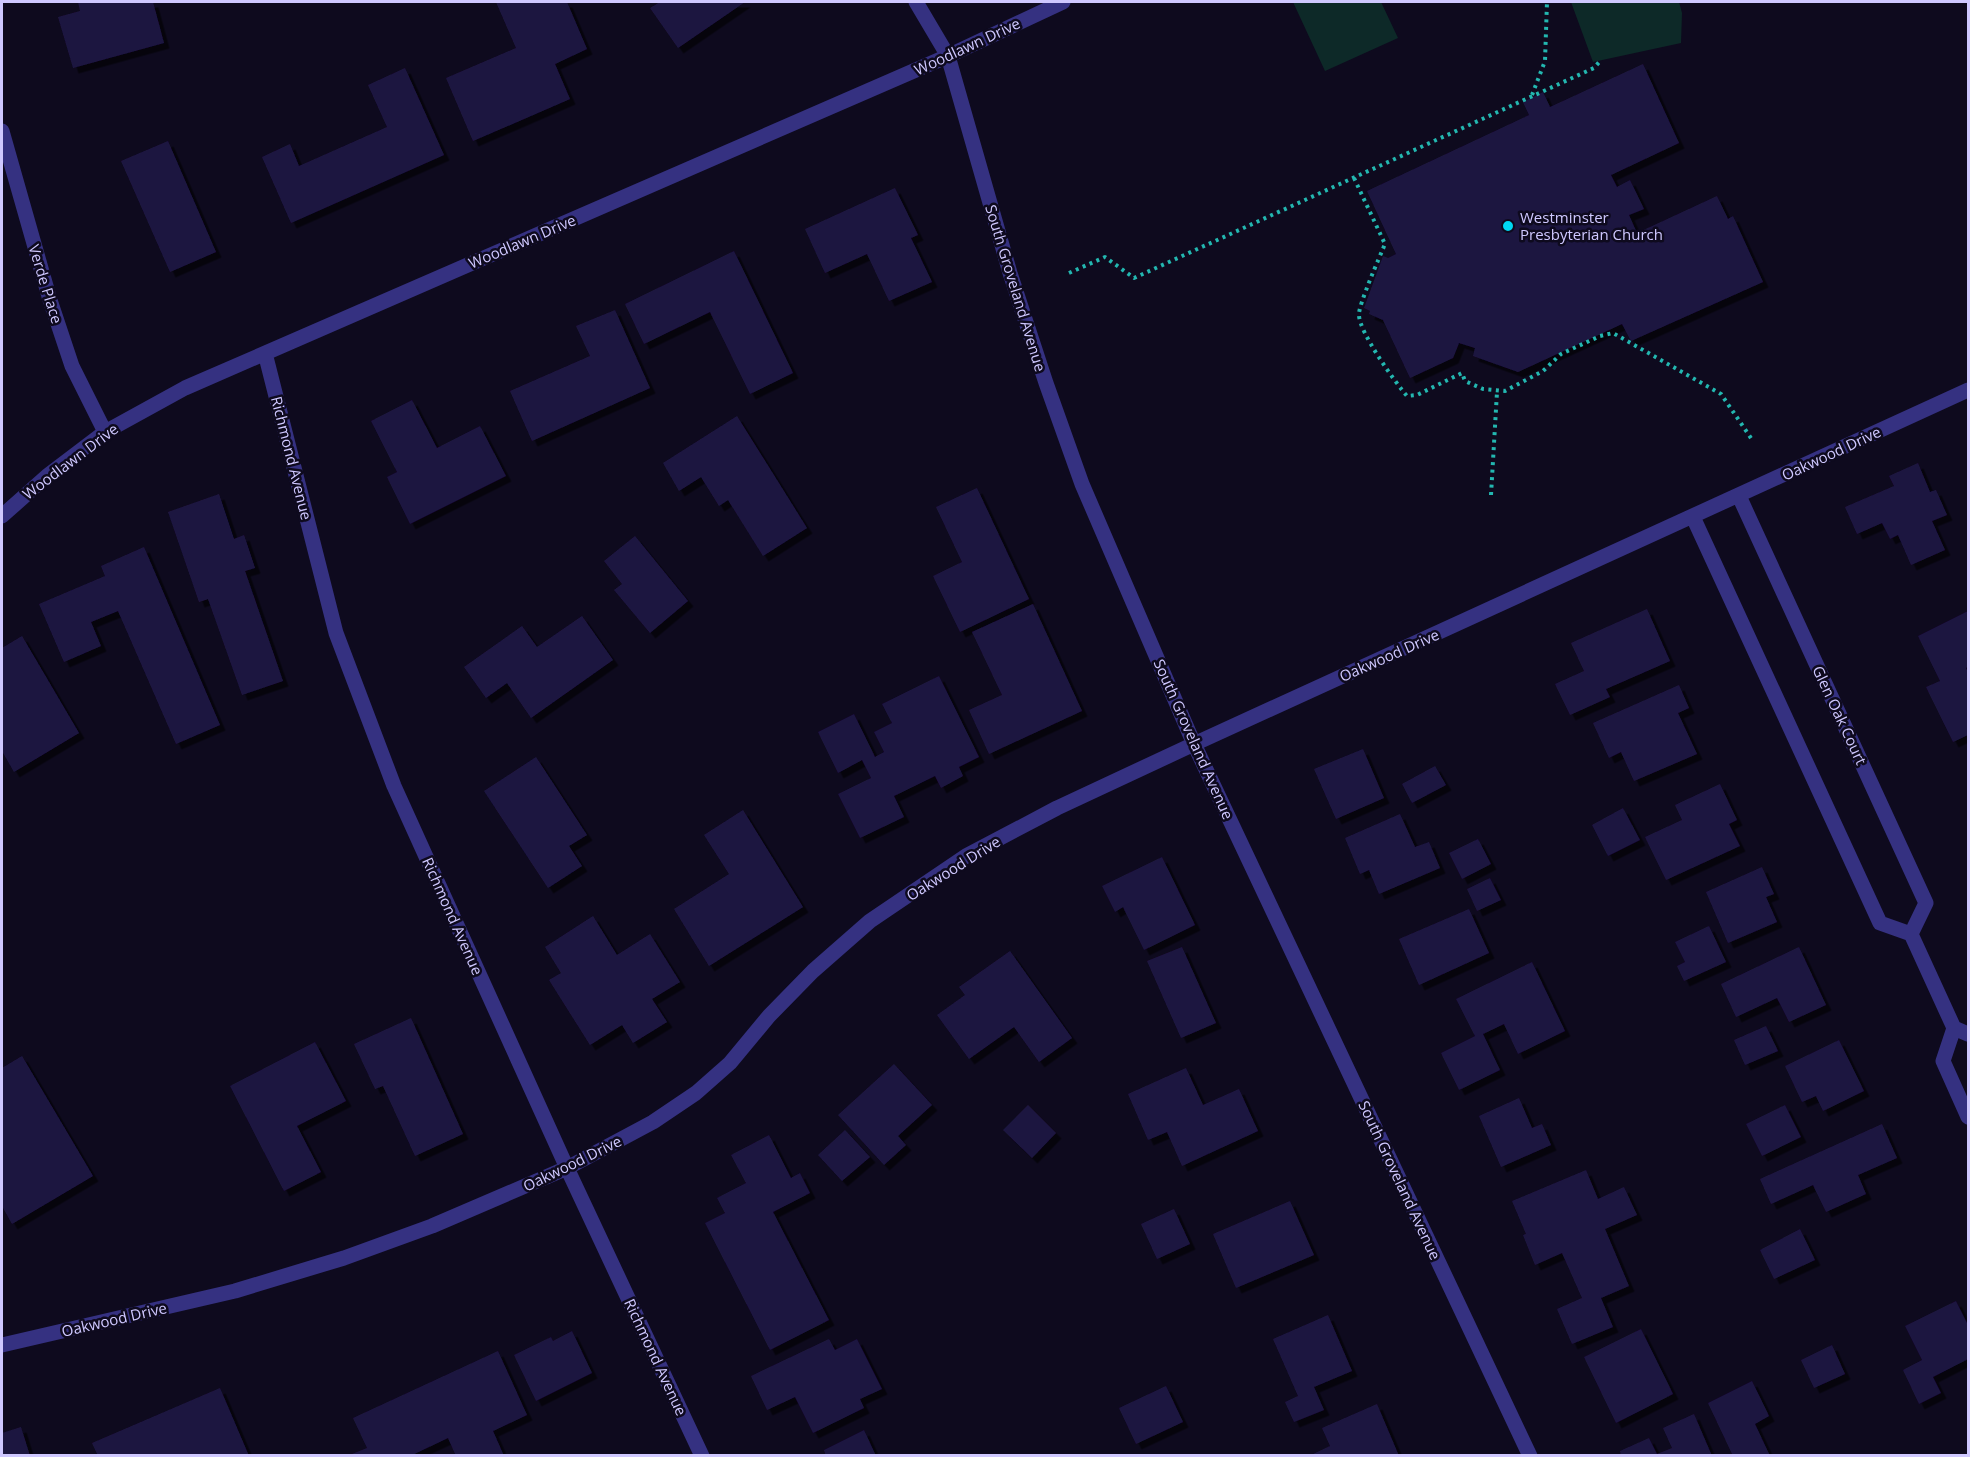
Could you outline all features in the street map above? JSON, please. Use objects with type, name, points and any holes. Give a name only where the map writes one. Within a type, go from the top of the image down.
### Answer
[{"type":"street","name":"South Groveland Avenue","points":[[915,2],[948,56],[1010,273],[1074,462],[1194,744],[1530,1455]]},
{"type":"street","name":"Woodlawn Drive","points":[[2,516],[47,476],[105,432],[185,388],[948,56],[1063,2]]},
{"type":"street","name":"Verde Place","points":[[2,131],[50,300],[72,366],[105,432]]},
{"type":"street","name":"Richmond Avenue","points":[[265,353],[336,633],[394,786],[567,1168],[702,1455]]},
{"type":"street","name":"Oakwood Drive","points":[[2,1345],[235,1291],[344,1258],[432,1226],[567,1168],[653,1122],[696,1093],[730,1063],[769,1016],[813,971],[862,928],[966,856],[1057,808],[1194,744],[1968,390]]},
{"type":"street","name":"Glen Oak Court","points":[[1739,496],[1926,903],[1911,934]]},
{"type":"street","points":[[1693,517],[1880,923],[1911,934],[1954,1028],[1968,1034]]},
{"type":"street","points":[[1954,1028],[1943,1061],[1968,1116]]},
{"type":"path","points":[[1532,96],[1545,61],[1548,2]]},
{"type":"path","points":[[1069,273],[1105,257],[1134,278],[1594,68],[1600,60]]},
{"type":"path","points":[[1354,178],[1385,244],[1358,314],[1364,333],[1407,396],[1417,395],[1462,373],[1465,381],[1483,389],[1505,391],[1543,371],[1561,354],[1600,336],[1613,333],[1721,394],[1753,441]]},
{"type":"path","points":[[1491,495],[1497,392]]},
{"type":"green space","points":[[1293,2],[1381,2],[1398,38],[1325,71]]},
{"type":"green space","points":[[1571,2],[1679,2],[1682,13],[1681,43],[1593,62]]},
{"type":"building","points":[[78,2],[153,2],[164,43],[73,68],[58,17],[80,11]]},
{"type":"building","points":[[496,2],[567,2],[587,49],[555,64],[570,99],[473,141],[446,78],[516,48]]},
{"type":"building","points":[[660,2],[745,2],[678,48],[650,8]]},
{"type":"building","name":"Westminster Presbyterian Church","points":[[1643,64],[1679,143],[1611,175],[1617,187],[1630,180],[1644,209],[1629,215],[1637,233],[1717,196],[1728,219],[1733,216],[1763,282],[1631,341],[1622,324],[1518,372],[1473,356],[1475,348],[1459,343],[1453,358],[1410,378],[1383,320],[1369,314],[1370,311],[1364,308],[1383,256],[1388,258],[1396,254],[1367,191],[1529,115],[1523,102],[1543,92],[1550,107]]},
{"type":"building","points":[[405,68],[444,155],[291,223],[262,157],[290,144],[299,166],[387,127],[368,85]]},
{"type":"building","points":[[168,141],[216,252],[170,272],[121,161]]},
{"type":"building","points":[[895,188],[918,235],[911,238],[932,282],[889,301],[867,254],[825,273],[805,229]]},
{"type":"building","points":[[734,251],[793,373],[750,394],[710,312],[644,344],[625,304]]},
{"type":"building","points":[[615,310],[650,388],[532,441],[510,391],[590,356],[576,326]]},
{"type":"building","points":[[412,400],[437,448],[480,426],[506,476],[410,524],[387,477],[397,472],[371,421]]},
{"type":"building","points":[[737,416],[807,528],[763,556],[728,500],[719,506],[701,477],[679,491],[663,463]]},
{"type":"building","points":[[1918,463],[1930,492],[1936,490],[1947,515],[1932,521],[1945,550],[1911,565],[1898,535],[1890,539],[1882,523],[1857,534],[1845,507],[1894,486],[1889,476]]},
{"type":"building","points":[[977,488],[1029,599],[960,632],[933,576],[962,562],[936,507]]},
{"type":"building","points":[[219,494],[234,539],[244,535],[255,568],[245,571],[283,681],[242,695],[208,599],[199,602],[168,512]]},
{"type":"building","points":[[635,536],[688,601],[650,633],[614,590],[622,584],[604,561]]},
{"type":"building","points":[[144,547],[220,725],[176,744],[118,611],[91,622],[101,646],[64,662],[39,604],[105,576],[101,566]]},
{"type":"building","points":[[1033,604],[1082,711],[989,754],[969,710],[1002,695],[972,632]]},
{"type":"building","points":[[1647,609],[1670,661],[1606,689],[1610,697],[1570,715],[1555,684],[1584,671],[1571,643]]},
{"type":"building","points":[[1968,611],[1968,666],[1966,668],[1968,673],[1968,735],[1953,742],[1926,687],[1940,681],[1918,636]]},
{"type":"building","points":[[582,616],[613,660],[531,718],[507,683],[486,698],[464,667],[522,626],[537,647]]},
{"type":"building","points":[[22,636],[79,733],[14,772],[2,751],[2,648]]},
{"type":"building","points":[[939,676],[979,757],[959,767],[963,776],[941,788],[935,776],[894,796],[904,817],[860,838],[838,794],[871,778],[862,760],[838,773],[818,732],[854,714],[875,757],[884,752],[874,732],[892,723],[882,704]]},
{"type":"building","points":[[1679,685],[1689,708],[1678,713],[1697,754],[1634,781],[1621,752],[1609,758],[1593,723]]},
{"type":"building","points":[[1363,749],[1384,798],[1336,819],[1314,769]]},
{"type":"building","points":[[536,757],[587,835],[569,846],[582,866],[548,888],[484,791]]},
{"type":"building","points":[[1435,766],[1446,785],[1412,803],[1402,784]]},
{"type":"building","points":[[1720,784],[1737,820],[1729,824],[1740,846],[1666,880],[1645,837],[1682,820],[1675,805]]},
{"type":"building","points":[[1623,808],[1640,840],[1608,856],[1592,825]]},
{"type":"building","points":[[743,810],[803,907],[709,966],[674,909],[729,874],[704,835]]},
{"type":"building","points":[[1400,814],[1415,847],[1429,842],[1440,868],[1379,894],[1369,870],[1360,874],[1345,838]]},
{"type":"building","points":[[1478,839],[1491,864],[1462,879],[1449,853]]},
{"type":"building","points":[[1162,857],[1195,925],[1144,950],[1123,907],[1115,912],[1102,886]]},
{"type":"building","points":[[1762,867],[1774,894],[1766,897],[1777,922],[1728,943],[1706,892]]},
{"type":"building","points":[[1490,878],[1501,900],[1477,911],[1467,889]]},
{"type":"building","points":[[1469,909],[1489,953],[1419,985],[1399,939]]},
{"type":"building","points":[[593,916],[617,955],[650,934],[680,982],[652,999],[667,1022],[633,1043],[622,1025],[590,1045],[549,980],[561,973],[545,947]]},
{"type":"building","points":[[1709,926],[1726,962],[1684,981],[1677,966],[1685,962],[1675,942]]},
{"type":"building","points":[[1182,947],[1216,1023],[1181,1038],[1147,961]]},
{"type":"building","points":[[1799,947],[1826,1005],[1789,1022],[1777,998],[1736,1017],[1721,984]]},
{"type":"building","points":[[1010,951],[1072,1038],[1039,1062],[1014,1027],[969,1059],[937,1015],[965,995],[959,987]]},
{"type":"building","points":[[1532,962],[1565,1031],[1518,1054],[1504,1024],[1483,1034],[1500,1070],[1459,1090],[1441,1053],[1475,1036],[1456,999]]},
{"type":"building","points":[[411,1018],[463,1134],[415,1156],[383,1086],[375,1089],[354,1044]]},
{"type":"building","points":[[1766,1026],[1778,1051],[1745,1065],[1734,1040]]},
{"type":"building","points":[[1839,1040],[1864,1091],[1823,1111],[1816,1096],[1802,1102],[1785,1066]]},
{"type":"building","points":[[315,1042],[346,1101],[297,1126],[321,1172],[284,1191],[230,1086]]},
{"type":"building","points":[[22,1056],[93,1176],[12,1224],[2,1206],[2,1068]]},
{"type":"building","points":[[894,1064],[932,1105],[898,1136],[906,1145],[884,1165],[838,1115]]},
{"type":"building","points":[[1186,1068],[1203,1105],[1239,1089],[1258,1131],[1182,1166],[1167,1132],[1148,1140],[1128,1094]]},
{"type":"building","points":[[1519,1098],[1532,1128],[1542,1124],[1551,1145],[1501,1167],[1479,1116]]},
{"type":"building","points":[[1028,1105],[1056,1133],[1032,1158],[1003,1130]]},
{"type":"building","points":[[1785,1105],[1801,1137],[1762,1156],[1746,1124]]},
{"type":"building","points":[[1882,1124],[1897,1158],[1858,1175],[1866,1194],[1826,1212],[1813,1185],[1771,1204],[1760,1179]]},
{"type":"building","points":[[845,1130],[870,1157],[842,1181],[818,1155]]},
{"type":"building","points":[[769,1135],[791,1178],[800,1173],[810,1193],[773,1212],[829,1320],[770,1350],[705,1223],[725,1213],[717,1198],[746,1183],[731,1155]]},
{"type":"building","points":[[1586,1170],[1598,1199],[1624,1187],[1637,1215],[1605,1229],[1629,1286],[1601,1298],[1613,1327],[1572,1344],[1557,1309],[1582,1298],[1562,1253],[1535,1265],[1523,1235],[1526,1234],[1512,1201]]},
{"type":"building","points":[[1290,1201],[1314,1255],[1236,1288],[1213,1234]]},
{"type":"building","points":[[1174,1209],[1190,1244],[1157,1259],[1141,1224]]},
{"type":"building","points":[[1800,1229],[1815,1260],[1774,1279],[1760,1250]]},
{"type":"building","points":[[1956,1301],[1968,1325],[1968,1359],[1933,1377],[1941,1393],[1919,1404],[1903,1370],[1922,1360],[1905,1326]]},
{"type":"building","points":[[1328,1315],[1352,1371],[1314,1387],[1324,1410],[1294,1422],[1285,1402],[1298,1396],[1273,1339]]},
{"type":"building","points":[[1641,1329],[1673,1394],[1616,1423],[1584,1357]]},
{"type":"building","points":[[572,1331],[592,1373],[536,1401],[514,1355],[551,1337],[553,1341]]},
{"type":"building","points":[[829,1339],[835,1350],[857,1339],[882,1389],[860,1399],[864,1408],[813,1433],[795,1397],[767,1410],[751,1376]]},
{"type":"building","points":[[1832,1345],[1845,1374],[1814,1388],[1801,1360]]},
{"type":"building","points":[[498,1351],[527,1415],[493,1431],[504,1456],[456,1456],[448,1438],[410,1456],[353,1456],[352,1454],[367,1448],[353,1418]]},
{"type":"building","points":[[1752,1381],[1769,1416],[1755,1424],[1770,1456],[1733,1456],[1708,1403]]},
{"type":"building","points":[[1166,1386],[1183,1422],[1136,1444],[1119,1408]]},
{"type":"building","points":[[220,1388],[249,1456],[98,1456],[92,1443]]},
{"type":"building","points":[[1377,1404],[1399,1456],[1309,1456],[1330,1446],[1322,1428]]},
{"type":"building","points":[[1694,1414],[1712,1456],[1621,1456],[1620,1451],[1649,1438],[1657,1454],[1672,1448],[1663,1428]]},
{"type":"building","points":[[21,1427],[30,1456],[2,1456],[2,1433]]},
{"type":"building","points":[[864,1430],[876,1456],[826,1456],[824,1450]]},
{"type":"place","name":"Westminster Presbyterian Church","points":[[1508,226]]}]
